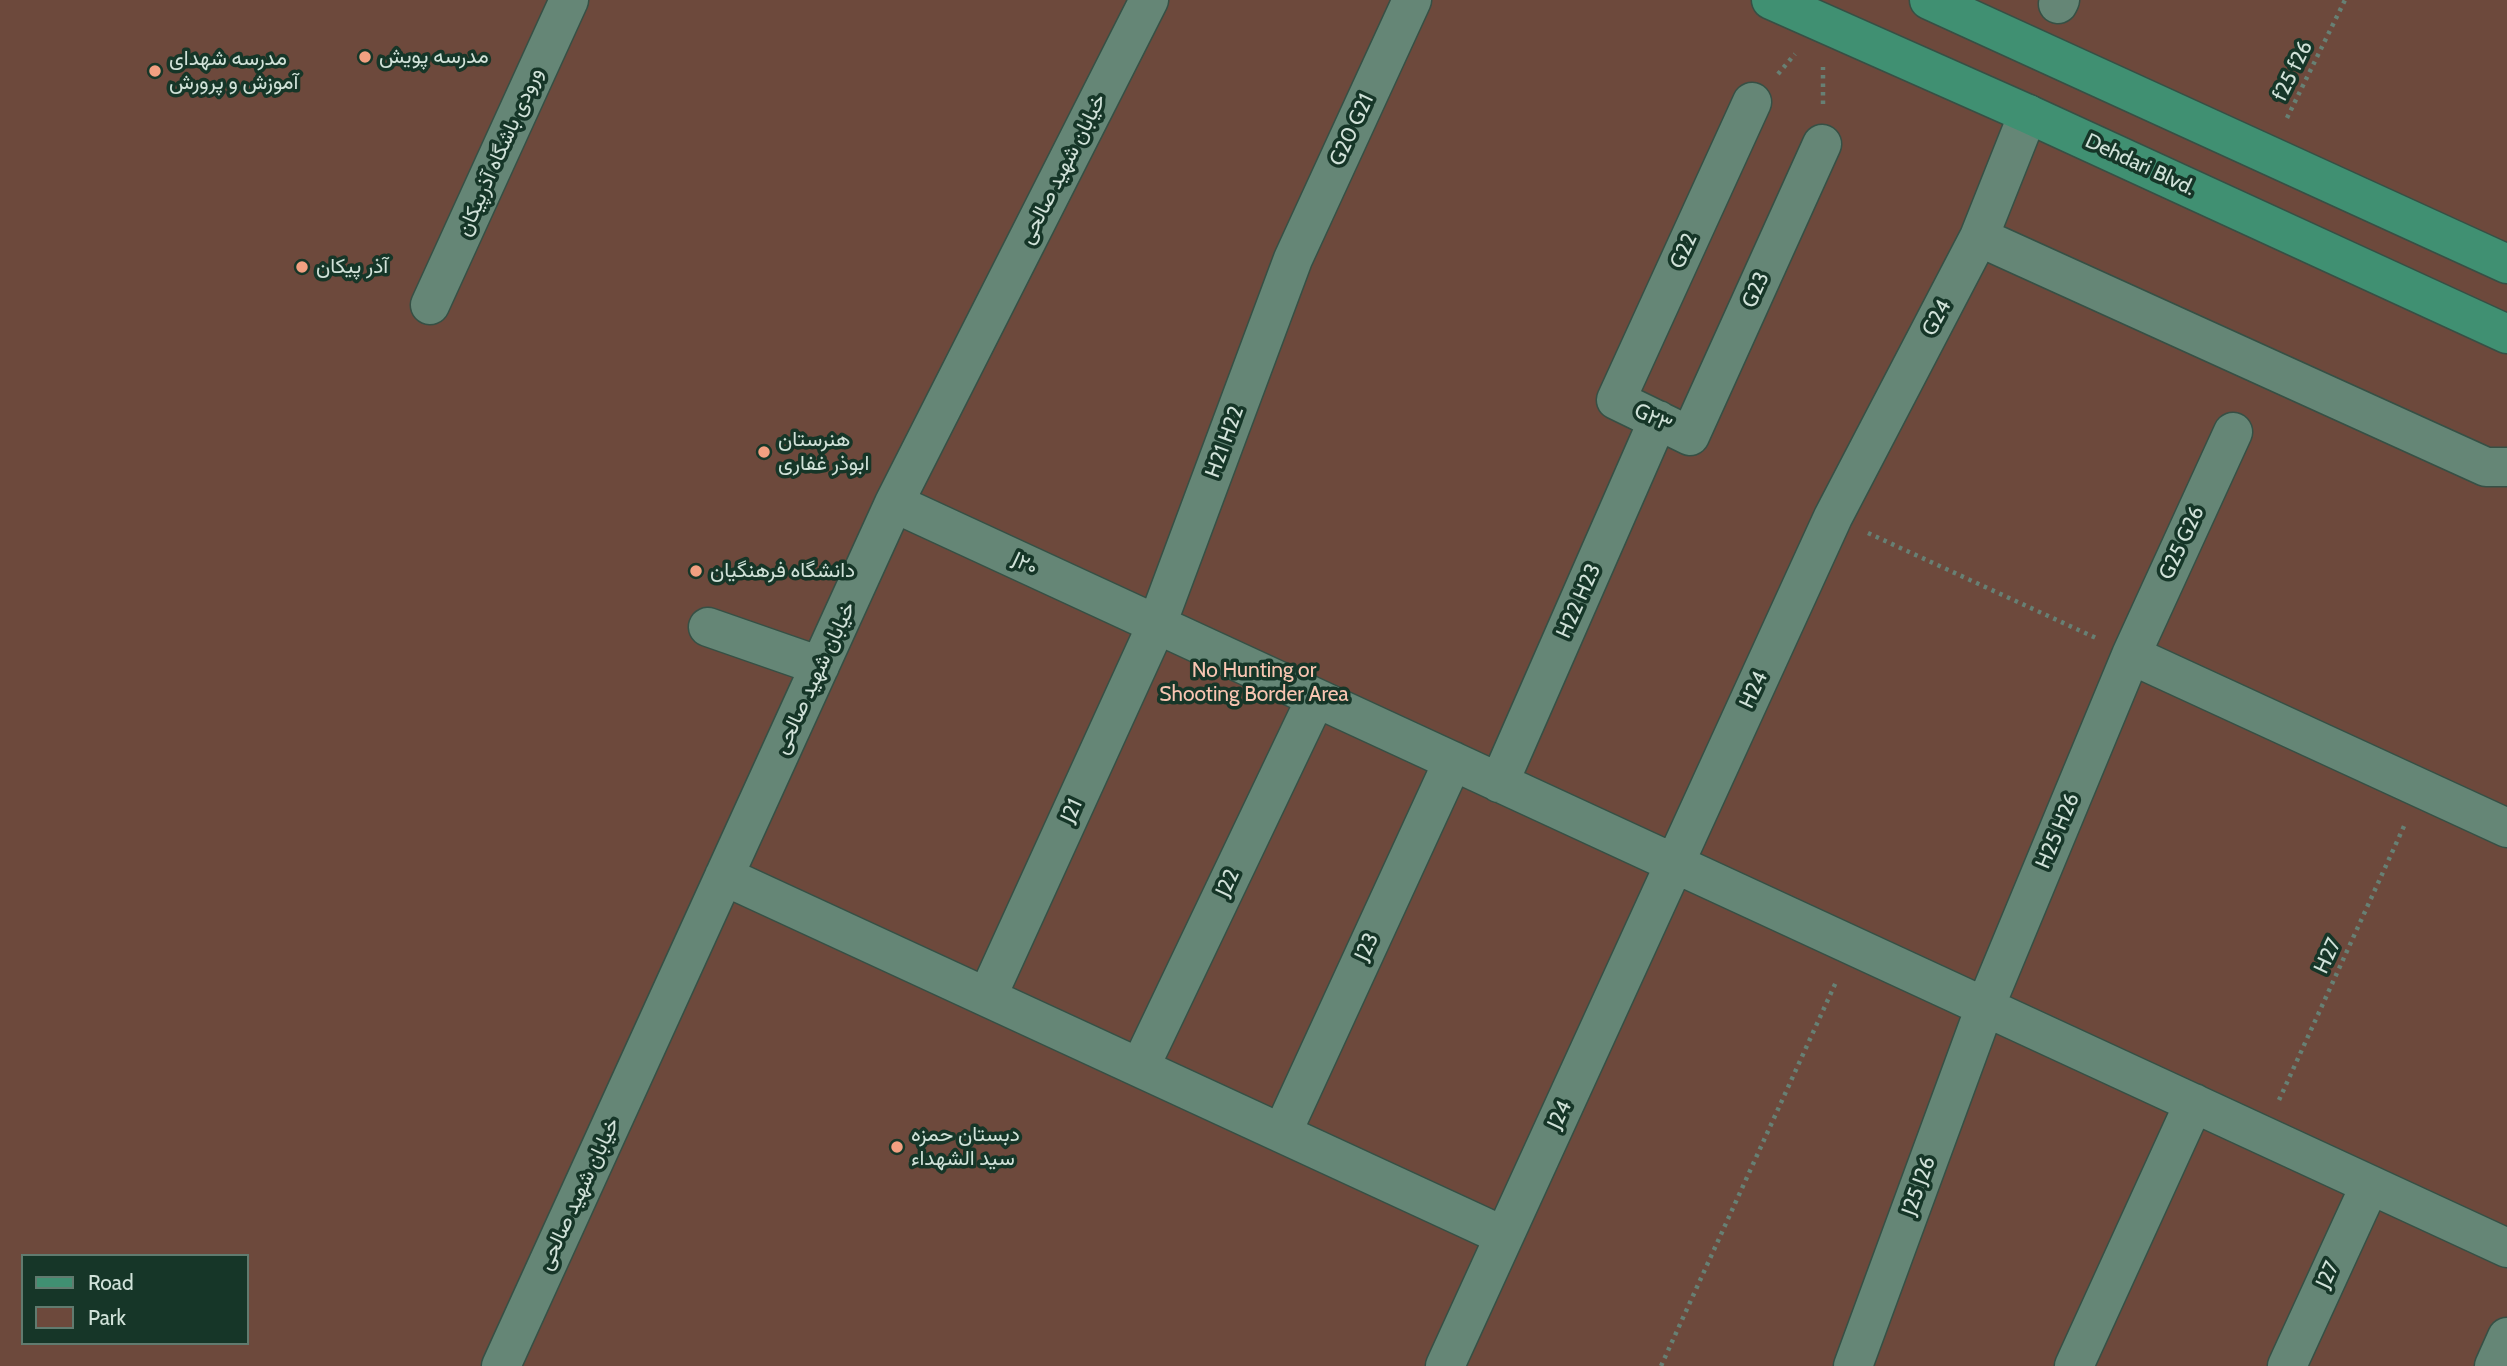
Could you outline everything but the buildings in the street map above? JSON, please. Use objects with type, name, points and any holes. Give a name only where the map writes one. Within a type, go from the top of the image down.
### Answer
[{"type":"main road","name":"Dehdari Blvd.","points":[[1771,0],[2028,114],[2507,334]]},
{"type":"main road","points":[[1929,0],[2507,264]]},
{"type":"street","name":"ورودی باشگاه آذرپیکان","points":[[430,305],[569,0]]},
{"type":"street","name":"خیابان شهید صالحی","points":[[501,1366],[894,503],[1149,0]]},
{"type":"street","name":"G20 G21","points":[[1293,259],[1412,0]]},
{"type":"street","name":"G22","points":[[1616,400],[1752,102]]},
{"type":"street","name":"G24","points":[[1833,517],[1979,237],[2028,114]]},
{"type":"street","name":"G23","points":[[1674,428],[1822,144]]},
{"type":"street","points":[[1979,237],[2486,467],[2507,467]]},
{"type":"street","name":"H21 H22","points":[[1157,624],[1293,259]]},
{"type":"street","name":"G۲۳","points":[[1616,400],[1674,428]]},
{"type":"street","name":"H22 H23","points":[[1499,783],[1674,428]]},
{"type":"street","name":"G25 G26","points":[[2131,655],[2233,432]]},
{"type":"street","name":"J۲۰","points":[[894,503],[2507,1248]]},
{"type":"street","name":"H24","points":[[1674,864],[1833,517]]},
{"type":"street","name":"J21","points":[[987,997],[1157,624]]},
{"type":"street","points":[[708,627],[820,666]]},
{"type":"street","points":[[2131,655],[2507,828]]},
{"type":"street","name":"H25 H26","points":[[1985,1007],[2131,655]]},
{"type":"street","name":"J22","points":[[1140,1067],[1316,698]]},
{"type":"street","name":"J23","points":[[1282,1133],[1453,761]]},
{"type":"street","name":"J24","points":[[1445,1366],[1674,864]]},
{"type":"street","points":[[724,876],[1504,1236]]},
{"type":"street","name":"J25 J26","points":[[1853,1366],[1985,1007]]},
{"type":"street","points":[[2074,1366],[2194,1103]]},
{"type":"street","name":"J27","points":[[2287,1366],[2370,1185]]},
{"type":"street","points":[[2494,1366],[2507,1337]]},
{"type":"path","name":"f25 f26","points":[[2269,155],[2345,0]]},
{"type":"path","points":[[1752,102],[1823,23]]},
{"type":"path","points":[[1822,144],[1823,23]]},
{"type":"path","points":[[1833,517],[2131,655]]},
{"type":"path","name":"H27","points":[[2263,1136],[2421,789]]},
{"type":"path","points":[[1661,1366],[1853,946]]},
{"type":"green space","name":"No Hunting or Shooting Border Area","points":[[0,0],[2507,0],[2507,1366],[0,1366]]},
{"type":"place","name":"مدرسه پویش","points":[[365,57]]},
{"type":"place","name":"مدرسه شهدای آموزش و پرورش","points":[[155,71]]},
{"type":"place","name":"آذر پیکان","points":[[302,267]]},
{"type":"place","name":"هنرستان ابوذر غفاری","points":[[764,452]]},
{"type":"place","name":"دانشگاه فرهنگیان","points":[[696,571]]},
{"type":"place","name":"دبستان حمزه سید الشهداء","points":[[897,1147]]}]
